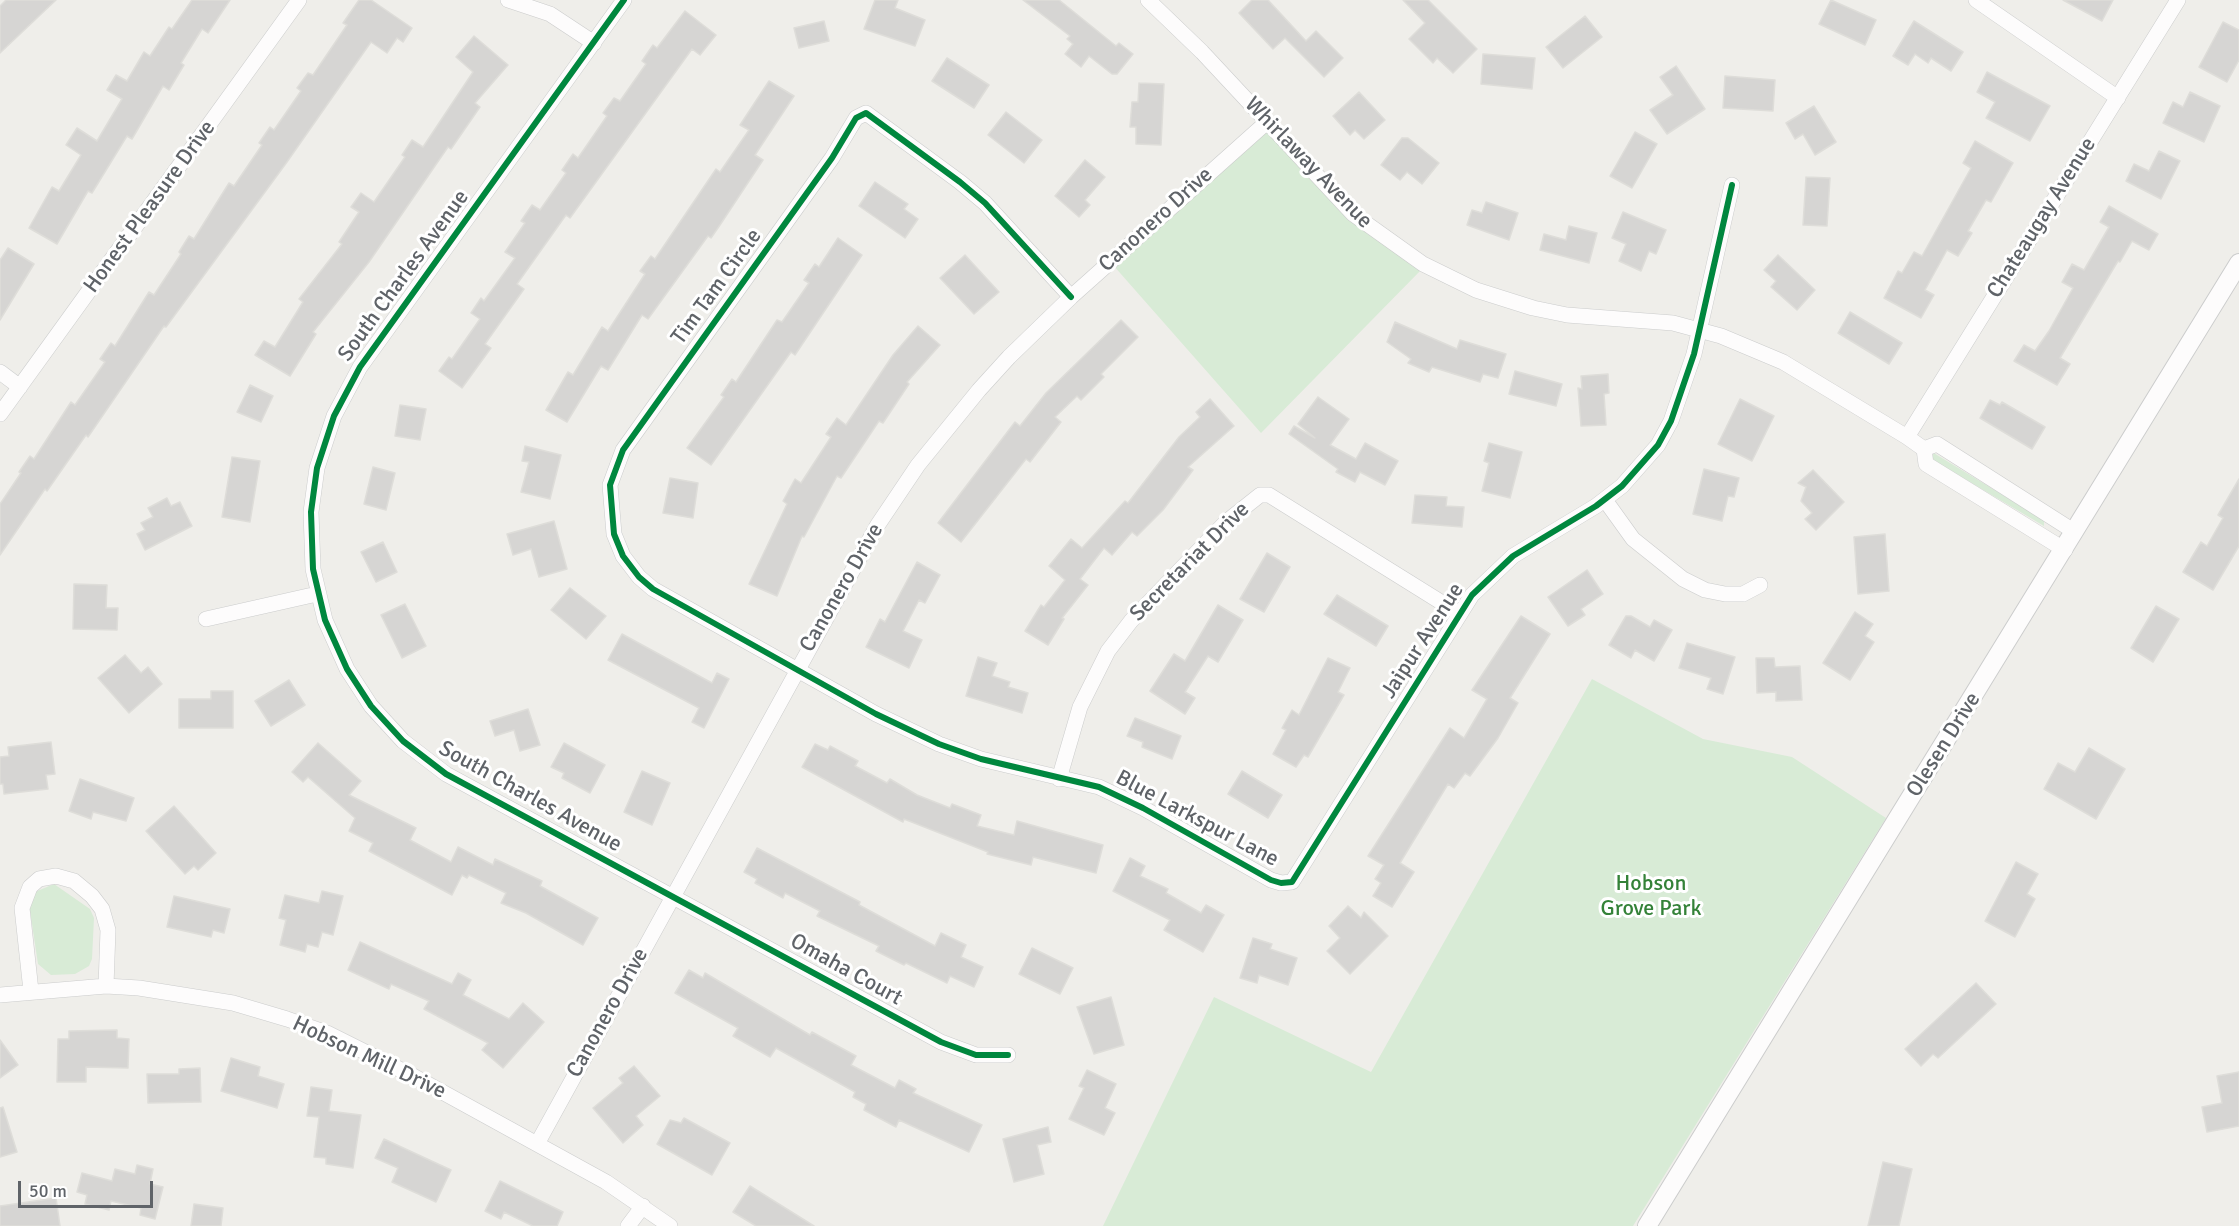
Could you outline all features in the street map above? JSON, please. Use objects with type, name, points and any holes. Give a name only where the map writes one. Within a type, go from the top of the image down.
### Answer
[{"type":"street","name":"Honest Pleasure Drive","points":[[0,414],[299,0]]},
{"type":"street","points":[[508,0],[550,14],[594,44]]},
{"type":"street","name":"South Charles Avenue","points":[[624,0],[350,382],[330,425],[313,492],[311,544],[317,594],[325,620],[347,669],[371,706],[410,747],[446,774],[672,896]]},
{"type":"street","name":"Whirlaway Avenue","points":[[1148,0],[1202,52],[1353,214],[1401,251],[1447,277],[1476,290],[1533,308],[1567,315],[1673,323],[1698,329],[1783,362],[1907,437],[1924,449],[1926,464],[2065,550]]},
{"type":"street","points":[[1976,0],[2118,98]]},
{"type":"street","name":"Chateaugay Avenue","points":[[1907,437],[2178,0]]},
{"type":"street","name":"Tim Tam Circle","points":[[796,669],[680,606],[639,577],[623,556],[614,534],[610,485],[617,462],[631,437],[832,158],[850,124],[866,112],[960,182],[985,203],[1071,297]]},
{"type":"street","name":"Canonero Drive","points":[[537,1144],[796,669],[877,526],[918,465],[979,390],[1071,297],[1267,122]]},
{"type":"street","name":"Jaipur Avenue","points":[[1281,883],[1292,882],[1299,873],[1460,614],[1484,581],[1513,556],[1605,500],[1643,465],[1671,421],[1692,361],[1732,185]]},
{"type":"street","name":"Olesen Drive","points":[[1647,1226],[2065,550],[2239,263]]},
{"type":"street","points":[[0,372],[20,387]]},
{"type":"street","name":"Whirlaway Avenue","points":[[1924,449],[1937,444],[2075,531]]},
{"type":"street","name":"Secretariat Drive","points":[[1059,779],[1080,707],[1108,651],[1131,621],[1226,522],[1251,499],[1260,495],[1269,495],[1460,614]]},
{"type":"street","points":[[1605,500],[1634,539],[1683,579],[1706,590],[1725,594],[1743,594],[1760,585]]},
{"type":"street","points":[[207,619],[317,594]]},
{"type":"street","name":"Blue Larkspur Lane","points":[[796,669],[876,714],[939,744],[981,759],[1099,787],[1115,794],[1281,883]]},
{"type":"street","points":[[31,991],[22,908],[30,887],[39,879],[57,876],[74,881],[92,896],[102,909],[108,930],[106,986]]},
{"type":"street","name":"Omaha Court","points":[[672,896],[941,1042],[976,1055],[1008,1055]]},
{"type":"street","name":"Hobson Mill Drive","points":[[0,995],[106,986],[202,997],[287,1019],[380,1058],[606,1182],[670,1226]]},
{"type":"street","points":[[628,1226],[643,1206]]},
{"type":"green space","points":[[1266,127],[1423,268],[1261,433],[1113,265]]},
{"type":"green space","points":[[1932,452],[2044,520],[2044,526],[1931,459]]},
{"type":"green space","name":"Hobson Grove Park","points":[[1592,679],[1703,739],[1792,757],[1886,818],[1633,1226],[1103,1226],[1214,997],[1371,1072]]},
{"type":"green space","points":[[54,884],[90,909],[94,918],[92,959],[89,966],[75,974],[51,975],[38,964],[29,904],[35,892]]},
{"type":"building","points":[[6,0],[56,0],[0,53],[0,6]]},
{"type":"building","points":[[192,0],[230,0],[208,33],[202,29],[181,63],[184,65],[169,90],[163,86],[132,139],[127,136],[92,193],[88,191],[57,244],[29,228],[52,187],[59,191],[81,155],[66,145],[77,128],[97,141],[122,99],[107,90],[116,75],[127,81],[144,52],[150,56],[169,27],[172,29]]},
{"type":"building","points":[[359,0],[371,0],[412,28],[403,42],[397,38],[387,53],[371,42],[287,162],[166,327],[164,326],[88,437],[86,435],[47,491],[45,489],[0,555],[0,504],[21,473],[19,472],[30,456],[34,459],[71,402],[75,405],[105,362],[100,359],[111,343],[115,346],[149,292],[154,295],[181,254],[179,252],[189,236],[194,239],[229,183],[234,186],[262,145],[259,143],[270,127],[274,130],[301,91],[297,88],[308,73],[313,75],[347,25],[343,23]]},
{"type":"building","points":[[875,0],[898,0],[895,8],[925,20],[915,46],[864,29]]},
{"type":"building","points":[[1023,0],[1059,0],[1116,46],[1119,43],[1133,54],[1117,74],[1112,74],[1089,56],[1081,67],[1065,54],[1073,44],[1067,39],[1070,36]]},
{"type":"building","points":[[1252,0],[1268,0],[1306,41],[1316,31],[1343,58],[1324,77],[1285,38],[1273,49],[1239,13]]},
{"type":"building","points":[[1403,0],[1428,0],[1477,49],[1453,73],[1437,58],[1433,63],[1409,39],[1425,23]]},
{"type":"building","points":[[1831,0],[1876,20],[1865,45],[1819,24]]},
{"type":"building","points":[[2063,0],[2113,0],[2102,21]]},
{"type":"building","points":[[685,11],[716,35],[700,55],[692,49],[570,218],[566,215],[517,284],[524,289],[485,344],[491,348],[462,388],[439,371],[449,357],[452,359],[480,319],[471,313],[481,298],[484,301],[515,258],[505,252],[525,223],[521,221],[532,205],[540,210],[566,173],[562,170],[573,154],[578,158],[607,116],[603,113],[614,98],[620,101],[646,64],[642,61],[653,45],[657,48]]},
{"type":"building","points":[[1585,16],[1602,37],[1563,68],[1546,47]]},
{"type":"building","points":[[824,21],[829,41],[799,48],[794,28]]},
{"type":"building","points":[[1914,21],[1963,52],[1951,71],[1931,58],[1928,63],[1915,54],[1908,65],[1893,56]]},
{"type":"building","points":[[2223,22],[2239,30],[2239,60],[2227,82],[2199,67]]},
{"type":"building","points":[[474,36],[508,65],[475,103],[480,107],[451,149],[448,147],[369,262],[313,332],[316,334],[290,376],[255,355],[264,341],[275,347],[303,302],[299,299],[342,244],[339,242],[359,212],[351,207],[361,193],[374,202],[405,157],[402,155],[412,140],[423,147],[473,72],[456,57]]},
{"type":"building","points":[[1483,54],[1535,58],[1532,89],[1481,84]]},
{"type":"building","points":[[947,58],[989,85],[974,108],[932,81]]},
{"type":"building","points":[[1676,66],[1705,109],[1667,134],[1650,110],[1673,95],[1660,77]]},
{"type":"building","points":[[1987,72],[2050,106],[2030,141],[1986,118],[1995,102],[1977,92]]},
{"type":"building","points":[[1725,76],[1775,80],[1773,111],[1723,108]]},
{"type":"building","points":[[769,81],[794,96],[755,155],[763,160],[720,225],[711,238],[708,236],[648,319],[642,315],[608,370],[601,366],[567,422],[546,410],[568,372],[573,375],[602,327],[608,331],[645,274],[640,271],[651,256],[655,259],[716,169],[720,172],[749,130],[740,125]]},
{"type":"building","points":[[1139,83],[1164,84],[1161,145],[1136,144],[1136,127],[1130,127],[1132,102],[1138,102]]},
{"type":"building","points":[[1359,92],[1385,120],[1364,139],[1355,130],[1350,135],[1333,116]]},
{"type":"building","points":[[2190,92],[2220,106],[2204,142],[2163,123],[2173,102],[2183,107]]},
{"type":"building","points":[[1814,106],[1836,142],[1815,155],[1803,134],[1795,139],[1786,123]]},
{"type":"building","points":[[1006,112],[1042,140],[1024,163],[988,135]]},
{"type":"building","points":[[1635,132],[1657,144],[1632,188],[1610,176]]},
{"type":"building","points":[[1402,138],[1408,138],[1439,163],[1422,184],[1407,172],[1400,180],[1381,165]]},
{"type":"building","points":[[1975,141],[2013,163],[1991,202],[1986,200],[1968,231],[1972,233],[1958,256],[1947,250],[1925,290],[1934,295],[1921,318],[1884,298],[1898,271],[1902,273],[1914,252],[1922,256],[1971,168],[1963,163]]},
{"type":"building","points":[[2159,151],[2180,161],[2161,199],[2126,181],[2134,164],[2149,171]]},
{"type":"building","points":[[1085,160],[1105,177],[1085,200],[1090,205],[1079,217],[1055,196]]},
{"type":"building","points":[[1806,177],[1830,178],[1827,226],[1803,225]]},
{"type":"building","points":[[875,182],[908,204],[904,209],[918,219],[905,238],[859,206]]},
{"type":"building","points":[[1486,202],[1518,213],[1509,240],[1467,225],[1472,210],[1482,213]]},
{"type":"building","points":[[2109,206],[2158,234],[2149,250],[2132,241],[2120,262],[2118,261],[2060,358],[2070,364],[2057,385],[2014,361],[2024,345],[2035,351],[2049,331],[2073,288],[2062,282],[2072,264],[2084,270],[2109,227],[2100,222]]},
{"type":"building","points":[[1623,212],[1666,230],[1656,254],[1649,251],[1641,271],[1619,261],[1626,244],[1612,238]]},
{"type":"building","points":[[1569,226],[1597,233],[1589,263],[1540,250],[1544,234],[1566,240]]},
{"type":"building","points":[[838,238],[862,255],[795,355],[791,352],[711,465],[687,448],[724,397],[721,395],[732,379],[736,382],[777,320],[782,322],[809,283],[804,280],[815,264],[819,267]]},
{"type":"building","points":[[8,248],[34,264],[0,320],[0,260]]},
{"type":"building","points":[[965,255],[999,292],[974,314],[940,278]]},
{"type":"building","points":[[1778,255],[1815,290],[1797,310],[1771,287],[1776,281],[1764,270]]},
{"type":"building","points":[[1850,312],[1902,343],[1889,364],[1838,333]]},
{"type":"building","points":[[1121,320],[1138,337],[1101,374],[1104,377],[1081,400],[1077,396],[1055,417],[1061,422],[1030,462],[1026,459],[961,542],[938,523],[1015,422],[1020,426],[1046,393]]},
{"type":"building","points":[[1395,322],[1457,349],[1460,340],[1506,354],[1498,378],[1483,374],[1480,382],[1432,367],[1429,372],[1408,363],[1411,359],[1387,342]]},
{"type":"building","points":[[918,326],[940,345],[907,382],[909,384],[883,423],[879,421],[841,478],[837,476],[804,537],[802,536],[777,596],[749,584],[787,504],[783,501],[795,479],[801,483],[831,437],[826,434],[837,418],[846,425],[893,355]]},
{"type":"building","points":[[1515,371],[1562,384],[1556,406],[1509,394]]},
{"type":"building","points":[[1608,374],[1609,393],[1604,394],[1606,425],[1581,426],[1578,388],[1582,389],[1581,376]]},
{"type":"building","points":[[250,385],[273,396],[261,422],[237,412]]},
{"type":"building","points":[[1318,397],[1349,419],[1330,445],[1356,459],[1365,443],[1398,461],[1385,485],[1360,472],[1355,482],[1336,472],[1338,469],[1289,434],[1294,426],[1315,438],[1298,424]]},
{"type":"building","points":[[1210,399],[1234,426],[1188,467],[1193,470],[1163,510],[1137,536],[1132,532],[1112,555],[1104,548],[1080,579],[1088,585],[1062,618],[1064,619],[1048,645],[1025,631],[1041,605],[1044,607],[1065,580],[1049,566],[1071,539],[1082,548],[1125,501],[1128,503],[1179,437],[1200,417],[1196,412]]},
{"type":"building","points":[[1740,399],[1774,416],[1752,461],[1718,444]]},
{"type":"building","points":[[1990,400],[2000,405],[2002,402],[2045,427],[2032,449],[1980,418]]},
{"type":"building","points":[[400,405],[426,409],[420,440],[395,436]]},
{"type":"building","points":[[1489,443],[1522,452],[1510,498],[1482,491],[1489,463],[1484,461]]},
{"type":"building","points":[[525,446],[561,455],[550,499],[521,492],[529,462],[522,461]]},
{"type":"building","points":[[232,457],[260,461],[250,522],[222,517]]},
{"type":"building","points":[[373,467],[395,473],[386,510],[364,504]]},
{"type":"building","points":[[1704,469],[1739,478],[1734,497],[1728,496],[1722,521],[1693,514]]},
{"type":"building","points":[[1813,470],[1844,502],[1816,530],[1805,519],[1812,513],[1801,501],[1806,487],[1798,483]]},
{"type":"building","points":[[670,478],[698,483],[693,518],[663,513]]},
{"type":"building","points":[[2239,479],[2239,546],[2213,590],[2183,572],[2201,542],[2207,546],[2223,518],[2218,515]]},
{"type":"building","points":[[1415,495],[1447,497],[1446,506],[1464,507],[1462,527],[1412,523]]},
{"type":"building","points":[[167,498],[171,506],[180,502],[192,526],[145,550],[137,534],[145,530],[141,523],[153,517],[148,508]]},
{"type":"building","points":[[554,521],[567,569],[539,577],[531,549],[513,555],[507,534]]},
{"type":"building","points":[[1885,534],[1889,591],[1858,594],[1854,537]]},
{"type":"building","points":[[383,542],[397,572],[376,582],[361,552]]},
{"type":"building","points":[[1267,553],[1290,567],[1264,612],[1240,599]]},
{"type":"building","points":[[917,562],[940,575],[925,603],[919,600],[903,631],[922,640],[909,668],[866,647],[880,619],[885,622]]},
{"type":"building","points":[[1587,570],[1603,594],[1581,609],[1585,615],[1568,626],[1548,597]]},
{"type":"building","points":[[74,584],[107,585],[106,608],[118,608],[117,630],[73,629]]},
{"type":"building","points":[[570,588],[606,616],[586,639],[551,610]]},
{"type":"building","points":[[1337,595],[1388,626],[1376,646],[1324,614]]},
{"type":"building","points":[[405,604],[426,646],[402,658],[381,615]]},
{"type":"building","points":[[1218,605],[1243,620],[1218,662],[1208,656],[1185,692],[1195,698],[1185,714],[1150,691],[1174,654],[1185,661]]},
{"type":"building","points":[[2156,606],[2179,619],[2153,662],[2131,648]]},
{"type":"building","points":[[1855,612],[1873,624],[1865,636],[1874,642],[1850,680],[1823,663]]},
{"type":"building","points":[[1521,616],[1550,634],[1510,698],[1518,703],[1498,738],[1470,776],[1465,773],[1454,788],[1448,784],[1400,863],[1414,872],[1392,907],[1373,896],[1381,883],[1375,879],[1384,865],[1368,856],[1450,728],[1464,738],[1487,699],[1472,690]]},
{"type":"building","points":[[1626,616],[1631,616],[1650,627],[1654,620],[1672,630],[1654,661],[1635,650],[1631,658],[1609,645]]},
{"type":"building","points":[[622,634],[712,683],[717,673],[729,679],[704,728],[692,722],[699,708],[608,660]]},
{"type":"building","points":[[1687,643],[1735,657],[1723,694],[1707,689],[1711,678],[1679,668]]},
{"type":"building","points":[[125,655],[141,673],[148,667],[162,684],[129,713],[98,678]]},
{"type":"building","points":[[978,657],[997,663],[992,676],[1010,682],[1008,687],[1028,693],[1022,713],[966,696]]},
{"type":"building","points":[[1328,658],[1350,668],[1338,692],[1344,695],[1308,757],[1304,755],[1296,767],[1273,754],[1286,730],[1282,728],[1292,710],[1299,715]]},
{"type":"building","points":[[1756,658],[1774,658],[1775,667],[1800,666],[1802,700],[1776,701],[1776,692],[1757,693]]},
{"type":"building","points":[[289,680],[305,705],[271,726],[255,701]]},
{"type":"building","points":[[211,691],[233,691],[233,728],[179,728],[179,699],[211,699]]},
{"type":"building","points":[[528,709],[540,745],[520,751],[514,730],[495,736],[490,721]]},
{"type":"building","points":[[1135,718],[1181,736],[1172,759],[1142,747],[1143,742],[1127,736]]},
{"type":"building","points":[[51,742],[55,774],[46,775],[48,789],[4,794],[3,784],[0,784],[0,757],[9,756],[8,747]]},
{"type":"building","points":[[318,743],[361,781],[349,795],[416,828],[410,840],[451,862],[458,847],[493,865],[495,859],[542,881],[540,886],[598,918],[583,945],[526,913],[501,903],[506,893],[469,875],[467,878],[462,875],[452,895],[369,851],[373,843],[349,831],[355,818],[308,777],[303,782],[292,772]]},
{"type":"building","points":[[564,743],[605,765],[590,793],[562,778],[564,773],[551,767]]},
{"type":"building","points":[[815,744],[828,750],[830,746],[858,761],[855,766],[887,783],[890,779],[917,795],[950,808],[952,804],[981,815],[977,826],[1014,835],[1017,821],[1103,845],[1096,873],[1033,857],[1031,865],[987,854],[988,852],[904,819],[903,822],[802,767]]},
{"type":"building","points":[[2089,748],[2125,769],[2096,819],[2044,789],[2058,763],[2075,772]]},
{"type":"building","points":[[642,771],[670,783],[652,825],[624,812]]},
{"type":"building","points":[[1242,771],[1282,795],[1268,818],[1228,794]]},
{"type":"building","points":[[80,779],[134,798],[126,821],[93,812],[91,819],[69,811]]},
{"type":"building","points":[[174,806],[216,853],[198,870],[194,866],[185,874],[146,831]]},
{"type":"building","points":[[757,848],[860,902],[859,905],[935,946],[941,933],[966,945],[961,957],[983,967],[974,987],[950,976],[947,983],[906,963],[904,965],[876,951],[879,946],[817,916],[820,911],[785,893],[783,898],[755,883],[757,879],[744,872]]},
{"type":"building","points":[[1130,858],[1145,866],[1140,876],[1168,889],[1166,893],[1201,913],[1206,905],[1224,915],[1203,952],[1164,930],[1170,920],[1113,891]]},
{"type":"building","points":[[2016,862],[2038,874],[2027,894],[2035,899],[2015,937],[1985,921]]},
{"type":"building","points":[[322,891],[343,896],[333,935],[322,932],[318,947],[307,944],[305,952],[280,945],[286,920],[279,918],[285,895],[319,903]]},
{"type":"building","points":[[174,896],[230,909],[224,933],[213,930],[211,937],[167,927]]},
{"type":"building","points":[[1348,906],[1361,918],[1364,912],[1388,936],[1350,974],[1327,951],[1340,938],[1329,926]]},
{"type":"building","points":[[1253,938],[1272,944],[1270,949],[1297,958],[1288,985],[1259,975],[1257,983],[1240,978]]},
{"type":"building","points":[[360,942],[452,984],[458,973],[471,980],[463,995],[509,1019],[523,1003],[544,1022],[503,1068],[482,1050],[488,1043],[424,1009],[429,1001],[391,984],[389,989],[348,970]]},
{"type":"building","points":[[1032,948],[1073,968],[1060,994],[1019,974]]},
{"type":"building","points":[[689,970],[703,978],[705,973],[810,1035],[812,1032],[856,1056],[851,1065],[895,1088],[899,1080],[916,1089],[913,1093],[982,1125],[969,1152],[899,1120],[896,1127],[864,1110],[866,1104],[853,1097],[855,1092],[776,1048],[770,1057],[733,1036],[738,1028],[675,993]]},
{"type":"building","points":[[1976,983],[1996,1004],[1938,1058],[1933,1054],[1921,1066],[1905,1049]]},
{"type":"building","points":[[1111,997],[1124,1045],[1094,1054],[1077,1007]]},
{"type":"building","points":[[117,1030],[117,1038],[129,1039],[128,1068],[86,1067],[86,1082],[57,1082],[58,1039],[69,1039],[69,1031]]},
{"type":"building","points":[[0,1040],[18,1065],[0,1078]]},
{"type":"building","points":[[231,1058],[260,1067],[258,1076],[284,1084],[277,1108],[221,1091]]},
{"type":"building","points":[[634,1066],[660,1096],[636,1116],[643,1125],[623,1143],[593,1108],[623,1083],[619,1078]]},
{"type":"building","points":[[200,1068],[201,1102],[148,1103],[147,1074],[179,1074],[179,1069]]},
{"type":"building","points":[[1087,1070],[1116,1084],[1105,1108],[1115,1113],[1104,1135],[1069,1119],[1084,1088],[1079,1086]]},
{"type":"building","points":[[2239,1072],[2239,1126],[2207,1132],[2202,1107],[2222,1103],[2217,1076]]},
{"type":"building","points":[[311,1087],[332,1090],[329,1111],[361,1115],[353,1168],[326,1164],[326,1158],[314,1157],[319,1117],[307,1116]]},
{"type":"building","points":[[3,1107],[17,1152],[0,1157],[0,1108]]},
{"type":"building","points":[[684,1118],[730,1143],[712,1175],[657,1144],[670,1120],[681,1123]]},
{"type":"building","points":[[1048,1127],[1051,1142],[1037,1145],[1044,1174],[1014,1182],[1003,1139]]},
{"type":"building","points":[[384,1139],[451,1170],[436,1202],[392,1182],[398,1168],[375,1158]]},
{"type":"building","points":[[1883,1162],[1912,1169],[1899,1226],[1868,1226]]},
{"type":"building","points":[[137,1165],[153,1169],[150,1184],[163,1187],[155,1219],[140,1215],[141,1208],[111,1201],[109,1210],[85,1204],[87,1195],[77,1192],[82,1173],[112,1181],[115,1169],[135,1174]]},
{"type":"building","points":[[500,1181],[563,1212],[557,1226],[533,1226],[504,1212],[501,1219],[485,1211]]},
{"type":"building","points":[[750,1186],[814,1226],[756,1226],[733,1212]]},
{"type":"building","points":[[56,1198],[60,1226],[0,1226],[0,1206]]},
{"type":"building","points":[[194,1204],[223,1208],[221,1226],[191,1226]]},
{"type":"cycle path","points":[[624,0],[360,367],[334,416],[317,468],[311,512],[313,569],[325,620],[347,669],[371,706],[403,741],[446,774],[941,1042],[976,1055],[1008,1055]]},
{"type":"cycle path","points":[[1071,297],[985,203],[960,182],[866,113],[856,118],[832,158],[623,450],[610,485],[614,534],[623,556],[639,577],[653,589],[876,714],[939,744],[981,759],[1099,787],[1143,808],[1271,880],[1281,883],[1292,882],[1472,595],[1513,556],[1596,506],[1622,486],[1658,445],[1671,421],[1694,354],[1732,185]]}]
